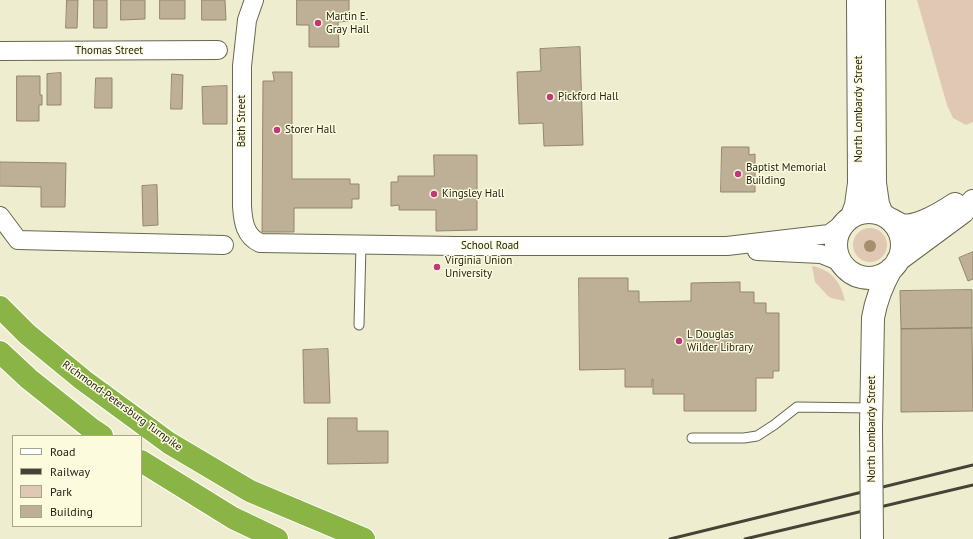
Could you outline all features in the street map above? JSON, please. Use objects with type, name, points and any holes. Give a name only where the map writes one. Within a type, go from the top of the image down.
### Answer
[{"type":"highway","name":"Richmond-Petersburg Turnpike","points":[[0,307],[27,334],[82,380],[168,443],[250,491],[360,538]]},
{"type":"highway","points":[[0,352],[29,379],[100,435]]},
{"type":"highway","points":[[142,462],[233,518],[277,539]]},
{"type":"main road","name":"North Lombardy Street","points":[[848,220],[856,205],[859,183],[858,0]]},
{"type":"main road","name":"North Lombardy Street","points":[[874,0],[875,183],[878,204],[886,217]]},
{"type":"main road","points":[[973,192],[938,214],[918,223],[903,225],[872,212],[862,212],[848,220],[838,232],[836,252],[845,266],[859,276],[870,278],[881,275],[963,212],[973,201]]},
{"type":"main road","points":[[886,217],[897,227],[901,238],[902,249],[894,265]]},
{"type":"main road","name":"North Lombardy Street","points":[[872,539],[871,417],[873,318],[880,288],[894,265]]},
{"type":"main road","name":"North Lombardy Street","points":[[845,266],[858,284],[873,318]]},
{"type":"street","name":"Bath Street","points":[[254,0],[247,20],[242,66],[242,206],[244,226],[254,240]]},
{"type":"street","name":"Thomas Street","points":[[0,51],[218,50]]},
{"type":"street","points":[[0,216],[18,240],[224,245]]},
{"type":"street","name":"School Road","points":[[254,240],[266,244],[727,246],[829,234],[848,220]]},
{"type":"street","name":"School Road","points":[[727,246],[753,251],[821,254],[845,266]]},
{"type":"lane","points":[[359,325],[361,245]]},
{"type":"lane","points":[[692,438],[744,438],[757,436],[797,407],[871,417]]},
{"type":"green space","points":[[917,0],[973,0],[973,122],[966,125],[953,118],[947,105]]},
{"type":"green space","points":[[873,228],[882,233],[886,238],[886,252],[882,257],[877,261],[867,262],[863,261],[854,252],[853,242],[854,238],[863,229]]},
{"type":"green space","points":[[812,266],[825,270],[834,278],[841,288],[845,301],[828,296],[815,282]]},
{"type":"building","points":[[67,0],[78,0],[77,28],[66,28]]},
{"type":"building","points":[[94,0],[107,0],[107,28],[94,28]]},
{"type":"building","points":[[121,0],[145,0],[145,19],[121,20]]},
{"type":"building","points":[[160,0],[185,0],[185,19],[160,19]]},
{"type":"building","points":[[202,0],[225,0],[226,20],[202,20]]},
{"type":"building","name":"Martin E. Gray Hall","points":[[297,0],[349,0],[349,21],[338,22],[339,47],[309,47],[309,25],[297,25]]},
{"type":"building","name":"Pickford Hall","points":[[580,47],[583,145],[544,146],[543,123],[519,124],[517,72],[541,71],[540,49]]},
{"type":"building","name":"Storer Hall","points":[[273,72],[292,72],[292,179],[350,179],[350,184],[359,184],[359,199],[352,199],[352,208],[294,208],[294,232],[262,232],[263,81],[274,81]]},
{"type":"building","points":[[61,73],[61,105],[47,105],[47,74]]},
{"type":"building","points":[[172,74],[183,75],[182,109],[171,109]]},
{"type":"building","points":[[17,76],[40,76],[40,95],[42,95],[42,105],[39,105],[39,121],[17,121]]},
{"type":"building","points":[[96,78],[112,78],[112,108],[95,108]]},
{"type":"building","points":[[227,86],[227,124],[203,124],[202,87]]},
{"type":"building","name":"Baptist Memorial Building","points":[[722,147],[749,147],[749,155],[755,154],[755,192],[721,192]]},
{"type":"building","name":"Kingsley Hall","points":[[434,155],[477,155],[477,230],[436,231],[436,210],[399,210],[399,205],[391,206],[391,182],[398,182],[398,176],[434,176]]},
{"type":"building","points":[[0,162],[66,163],[65,207],[41,207],[41,187],[0,186]]},
{"type":"building","points":[[157,185],[158,225],[143,226],[142,186]]},
{"type":"building","points":[[973,252],[973,279],[968,281],[959,258]]},
{"type":"building","name":"L Douglas Wilder Library","points":[[579,278],[628,278],[628,291],[639,291],[639,302],[691,301],[691,283],[740,282],[740,292],[754,292],[754,303],[766,303],[766,313],[779,313],[779,371],[773,371],[773,378],[756,378],[756,411],[684,411],[684,394],[653,394],[653,379],[652,387],[625,387],[625,369],[580,370]]},
{"type":"building","points":[[972,290],[972,328],[901,329],[900,291]]},
{"type":"building","points":[[972,328],[973,411],[901,412],[901,329]]},
{"type":"building","points":[[328,349],[330,403],[304,403],[303,350]]},
{"type":"building","points":[[328,418],[357,418],[357,431],[388,431],[388,463],[328,464]]},
{"type":"railway","points":[[670,539],[973,465]]},
{"type":"railway","points":[[745,539],[973,485]]},
{"type":"place","name":"Martin E. Gray Hall","points":[[318,23]]},
{"type":"place","name":"Pickford Hall","points":[[550,97]]},
{"type":"place","name":"Storer Hall","points":[[277,130]]},
{"type":"place","name":"Baptist Memorial Building","points":[[738,174]]},
{"type":"place","name":"Kingsley Hall","points":[[434,194]]},
{"type":"place","name":"Virginia Union University","points":[[437,267]]},
{"type":"place","name":"L Douglas Wilder Library","points":[[679,341]]}]
